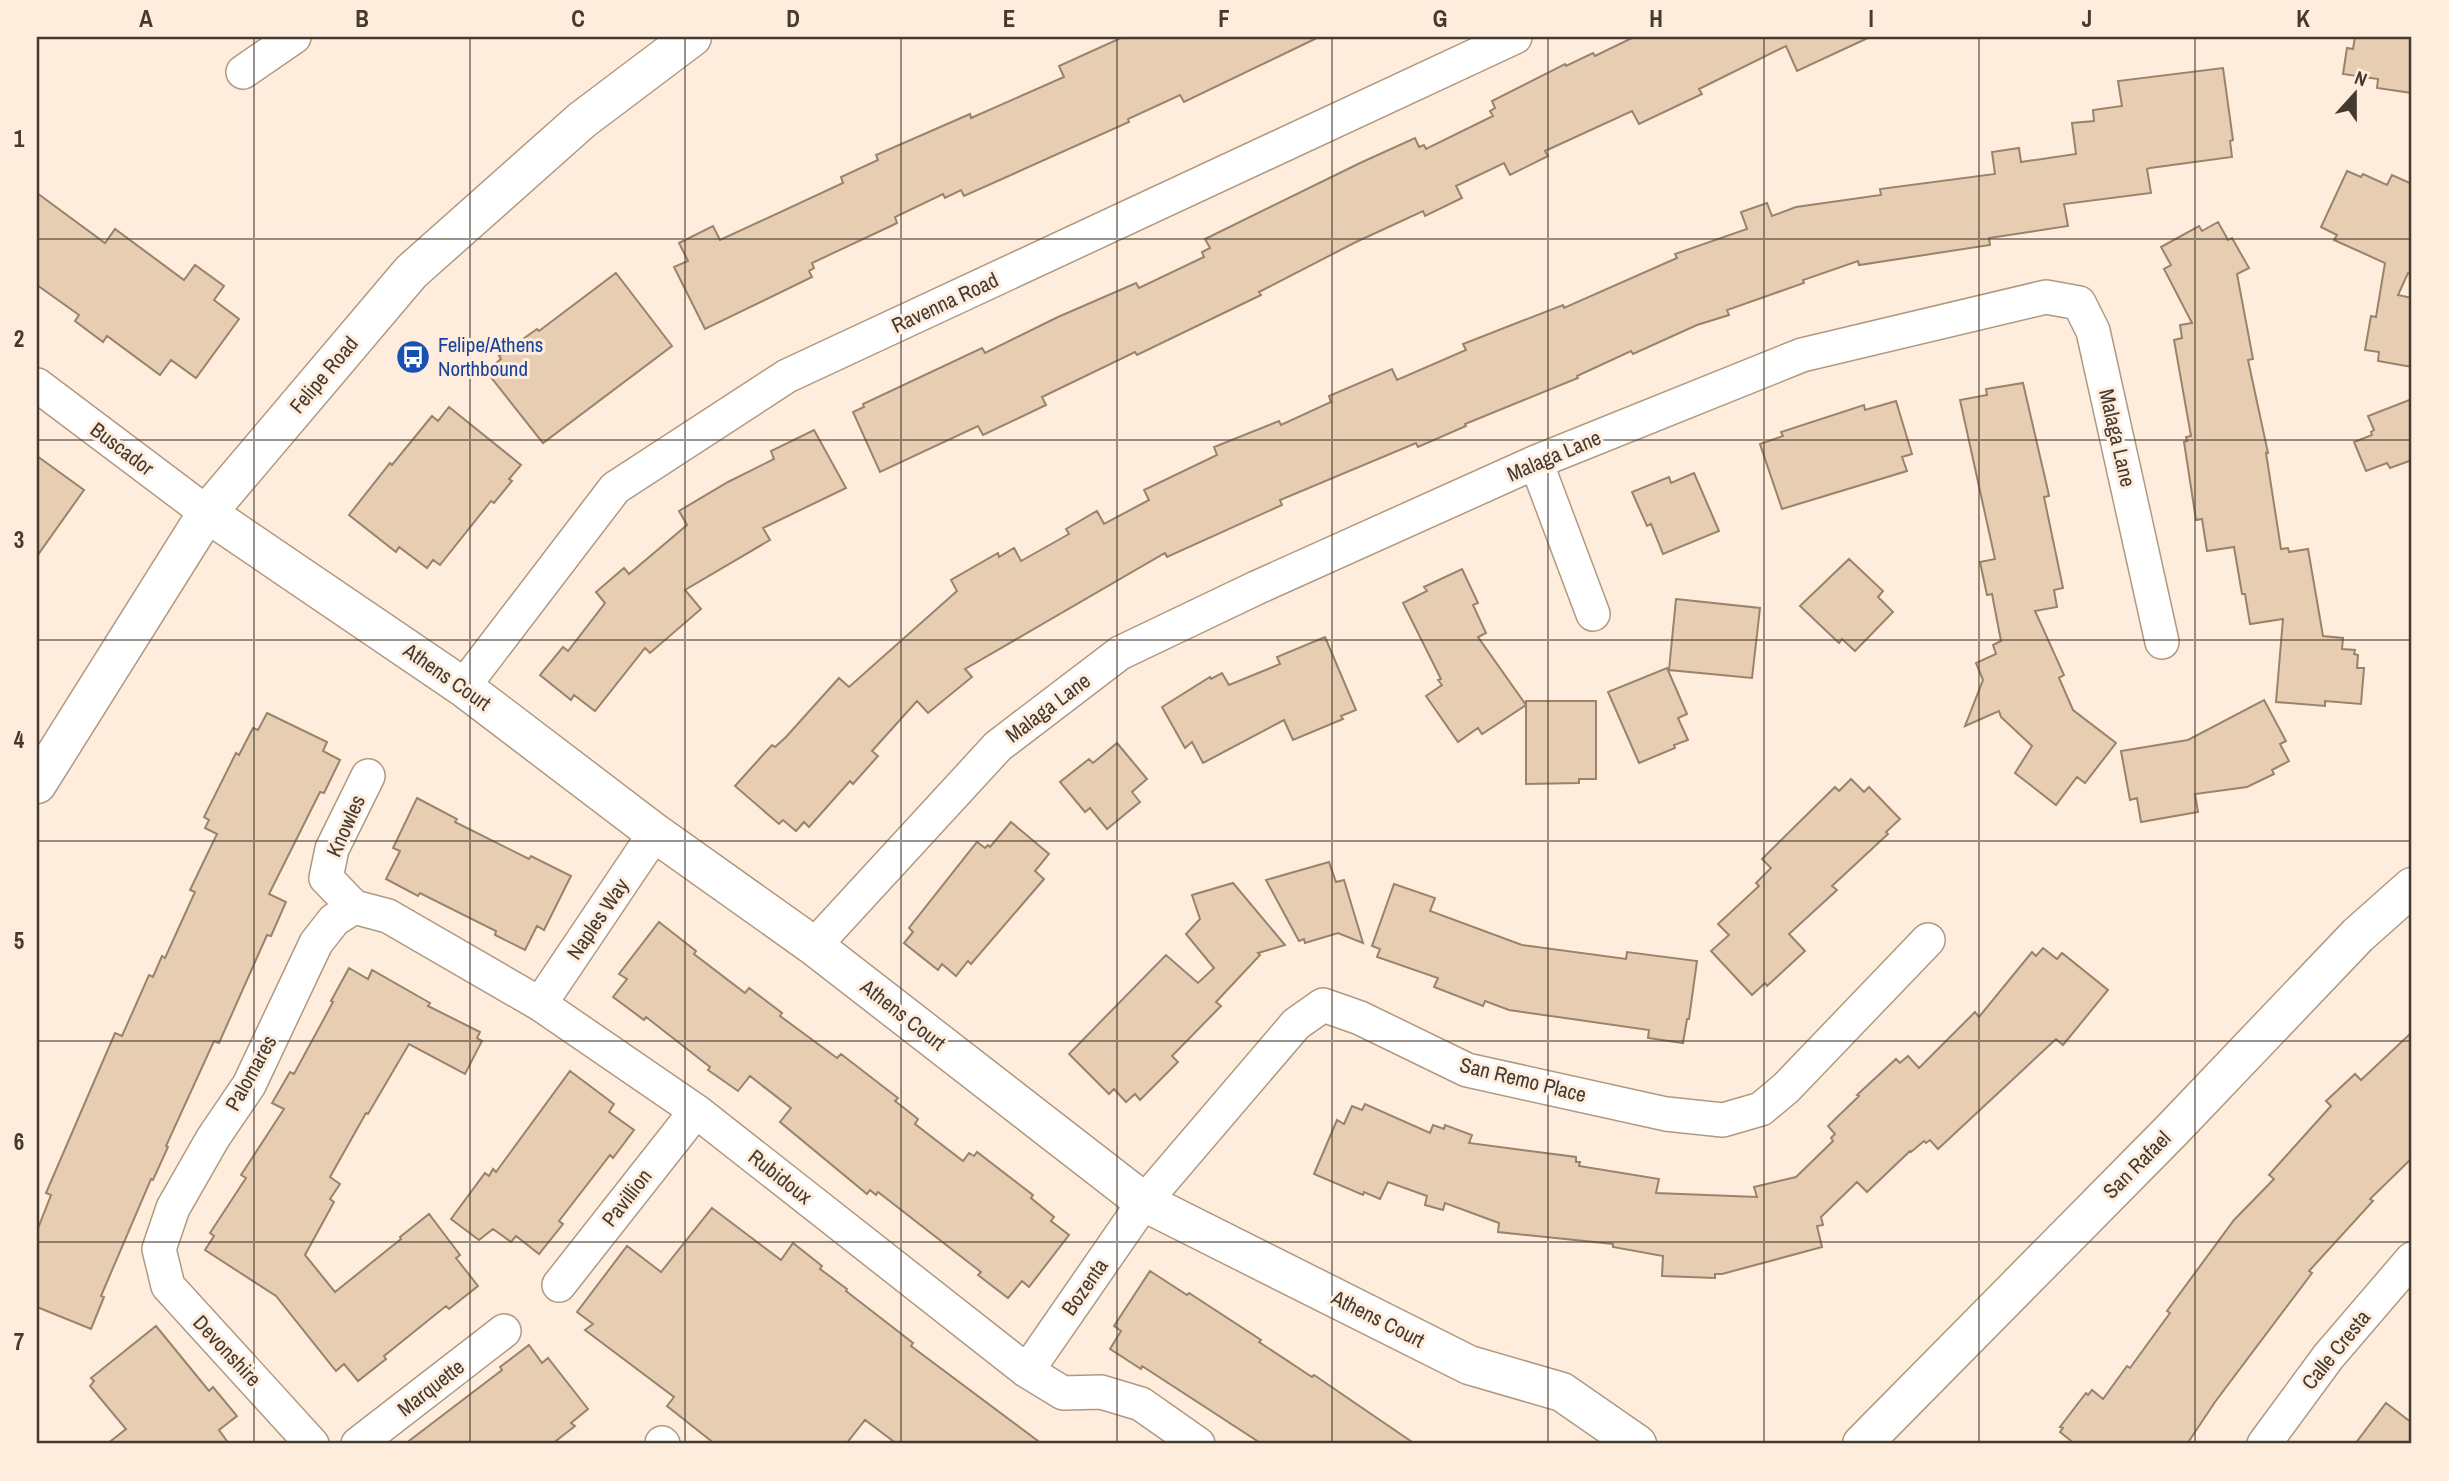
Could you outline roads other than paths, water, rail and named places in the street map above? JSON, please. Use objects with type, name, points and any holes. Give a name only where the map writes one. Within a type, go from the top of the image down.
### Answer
[{"type":"street","points":[[243,72],[294,37]]},
{"type":"street","name":"Felipe Road","points":[[37,784],[207,513],[411,272],[582,120],[692,37]]},
{"type":"street","name":"Ravenna Road","points":[[463,687],[615,488],[787,376],[1515,37]]},
{"type":"street","name":"Malaga Lane","points":[[814,946],[998,746],[1120,653],[1256,588],[1536,462],[1802,355],[2046,298],[2079,303],[2093,331],[2162,642]]},
{"type":"street","name":"Buscador","points":[[37,385],[207,513]]},
{"type":"street","points":[[1536,462],[1593,614]]},
{"type":"street","name":"Athens Court","points":[[207,513],[463,687],[655,833],[814,946],[1144,1202],[1469,1365],[1562,1392],[1637,1444]]},
{"type":"street","name":"Knowles","points":[[354,907],[326,878],[332,849],[368,776]]},
{"type":"street","name":"Naples Way","points":[[540,1004],[655,833]]},
{"type":"street","name":"San Rafael","points":[[1862,1444],[2172,1130],[2358,934],[2412,887]]},
{"type":"street","name":"Rubidoux","points":[[354,907],[388,916],[540,1004],[696,1111],[1027,1371],[1063,1394],[1101,1392],[1141,1404],[1198,1444]]},
{"type":"street","name":"Palomares","points":[[159,1249],[173,1208],[213,1138],[249,1085],[316,943],[334,920],[354,907]]},
{"type":"street","name":"San Remo Place","points":[[1144,1202],[1296,1024],[1323,1005],[1360,1018],[1468,1070],[1666,1114],[1723,1120],[1761,1108],[1786,1088],[1928,940]]},
{"type":"street","name":"Pavillion","points":[[559,1285],[696,1111]]},
{"type":"street","name":"Bozenta","points":[[1027,1371],[1144,1202]]},
{"type":"street","name":"Devonshire","points":[[159,1249],[168,1286],[312,1444]]},
{"type":"street","name":"Calle Cresta","points":[[2264,1444],[2328,1357],[2412,1259]]},
{"type":"street","name":"Marquette","points":[[358,1444],[504,1331]]},
{"type":"place","name":"Felipe/Athens Northbound","points":[[413,357]]}]
